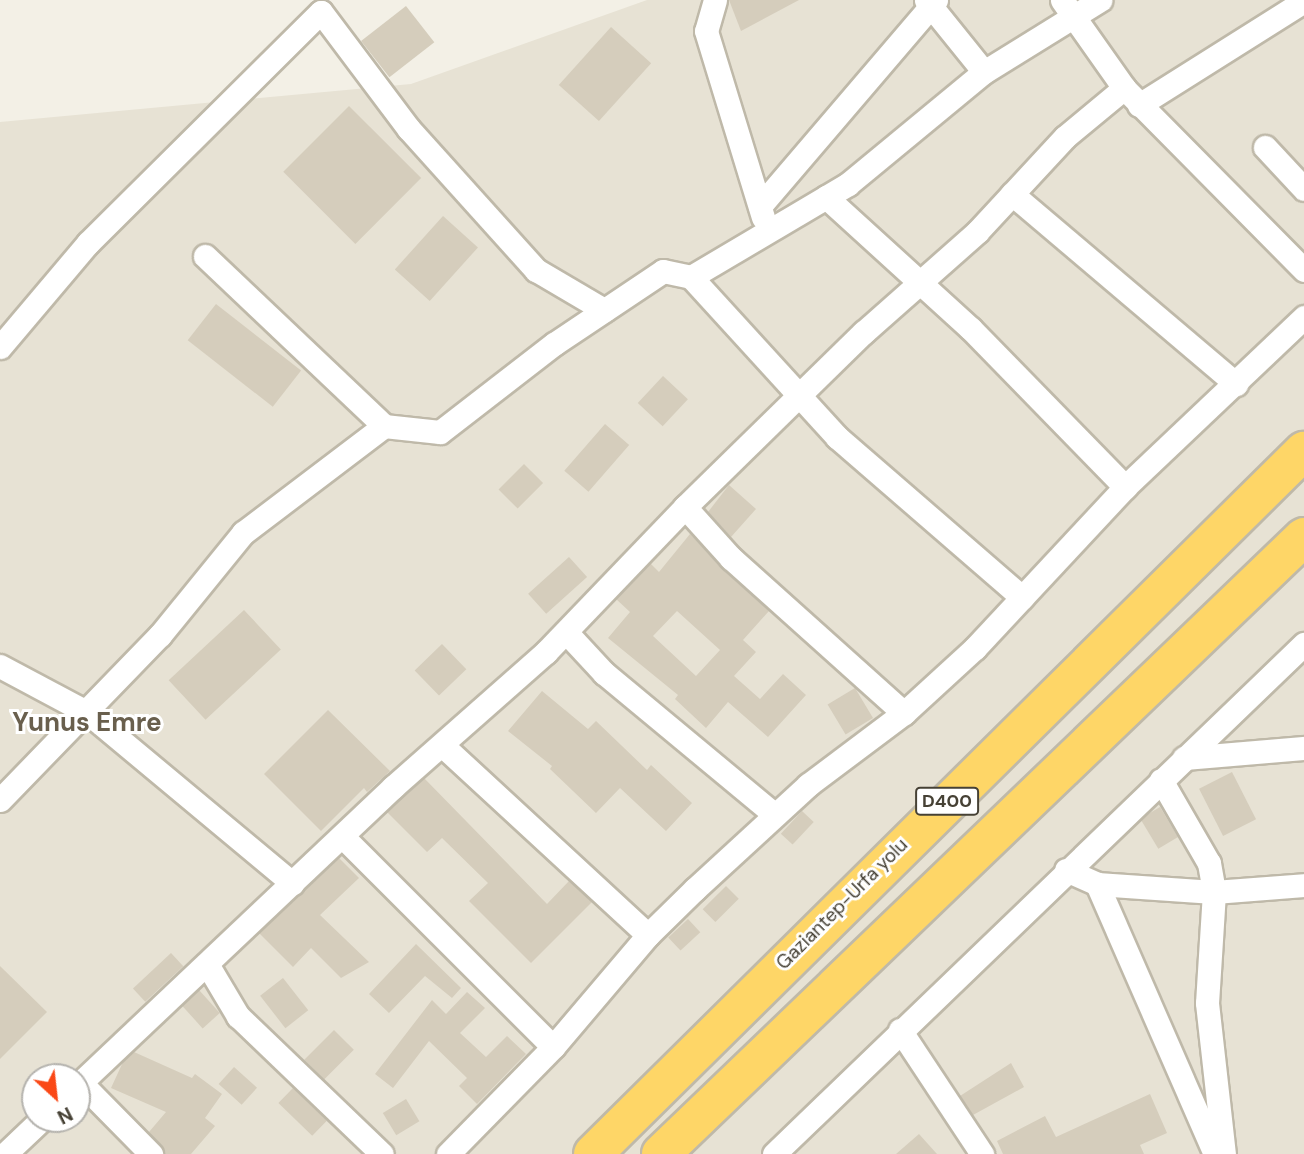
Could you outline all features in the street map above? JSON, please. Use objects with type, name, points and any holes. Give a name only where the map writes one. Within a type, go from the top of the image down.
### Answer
[{"type":"highway","name":"Gaziantep-Urfa yolu","points":[[593,1154],[1304,452]]},
{"type":"highway","name":"D400","points":[[661,1154],[1304,537]]},
{"type":"street","points":[[715,0],[706,31],[767,230]]},
{"type":"street","points":[[691,277],[826,197],[984,72],[1069,9],[1100,0]]},
{"type":"street","points":[[91,1073],[342,836],[566,632],[685,507],[1012,194],[1065,137],[1131,96],[1304,1]]},
{"type":"street","points":[[760,206],[931,2],[984,72]]},
{"type":"street","points":[[1069,9],[1131,96],[1304,270]]},
{"type":"street","points":[[0,347],[88,243],[321,12],[409,129],[536,270],[604,310]]},
{"type":"street","points":[[1265,147],[1304,189]]},
{"type":"street","points":[[1012,194],[1236,384]]},
{"type":"street","points":[[826,197],[921,281],[1125,487]]},
{"type":"street","points":[[205,256],[384,426],[440,432],[604,310],[663,271],[691,277],[798,397],[1022,597]]},
{"type":"street","points":[[448,1154],[553,1047],[648,935],[774,814],[904,713],[1022,597],[1125,487],[1304,317]]},
{"type":"street","points":[[0,800],[88,713],[160,635],[243,533],[384,426]]},
{"type":"street","points":[[685,507],[731,558],[904,713]]},
{"type":"street","points":[[566,632],[604,673],[774,814]]},
{"type":"street","points":[[774,1154],[1066,870],[1184,758],[1301,653]]},
{"type":"street","points":[[0,666],[88,713],[292,883]]},
{"type":"street","points":[[442,745],[648,935]]},
{"type":"street","points":[[1184,758],[1304,748]]},
{"type":"street","points":[[1161,780],[1209,863],[1214,892],[1207,1003],[1224,1154]]},
{"type":"street","points":[[342,836],[553,1047]]},
{"type":"street","points":[[1066,870],[1097,884],[1214,892],[1304,885]]},
{"type":"street","points":[[1097,884],[1215,1154]]},
{"type":"street","points":[[207,964],[238,1016],[382,1154]]},
{"type":"street","points":[[900,1030],[982,1154]]},
{"type":"street","points":[[91,1096],[151,1154]]},
{"type":"street","points":[[5,1154],[27,1133]]},
{"type":"shaded area","points":[[647,0],[1304,0],[1304,1154],[0,1154],[0,122],[411,84]]},
{"type":"building","points":[[729,0],[799,0],[741,31]]},
{"type":"building","points":[[406,6],[434,42],[389,77],[361,41]]},
{"type":"building","points":[[611,27],[651,63],[599,121],[559,85]]},
{"type":"building","points":[[349,106],[421,178],[355,244],[283,172]]},
{"type":"building","points":[[443,216],[478,247],[430,301],[395,270]]},
{"type":"building","points":[[216,304],[301,370],[273,407],[188,340]]},
{"type":"building","points":[[663,376],[688,399],[663,426],[638,403]]},
{"type":"building","points":[[605,424],[629,445],[588,492],[564,471]]},
{"type":"building","points":[[524,464],[543,483],[518,509],[499,489]]},
{"type":"building","points":[[729,485],[756,509],[731,537],[708,512]]},
{"type":"building","points":[[690,534],[769,611],[743,640],[756,652],[734,676],[760,699],[783,674],[806,695],[768,737],[728,702],[706,728],[675,699],[678,695],[608,638],[630,612],[616,599],[650,563],[659,572]],"holes":[[[677,611],[720,650],[696,676],[653,636]]]},
{"type":"building","points":[[569,557],[587,577],[546,614],[528,594]]},
{"type":"building","points":[[244,610],[281,649],[205,720],[169,680]]},
{"type":"building","points":[[442,644],[466,669],[439,696],[415,670]]},
{"type":"building","points":[[855,688],[873,718],[846,734],[828,704]]},
{"type":"building","points":[[542,691],[588,729],[596,721],[647,770],[651,765],[692,803],[666,831],[620,788],[596,813],[550,769],[552,766],[508,731]]},
{"type":"building","points":[[328,710],[390,771],[367,792],[364,788],[321,831],[264,774]]},
{"type":"building","points":[[1232,772],[1256,819],[1223,836],[1199,789]]},
{"type":"building","points":[[424,778],[547,904],[569,881],[592,902],[531,963],[469,901],[488,883],[442,838],[427,852],[387,812]]},
{"type":"building","points":[[1160,807],[1178,837],[1158,849],[1140,819]]},
{"type":"building","points":[[802,811],[814,822],[793,845],[781,834]]},
{"type":"building","points":[[339,858],[359,878],[320,915],[369,962],[341,978],[311,948],[293,967],[259,933]]},
{"type":"building","points":[[726,886],[739,899],[715,922],[703,909]]},
{"type":"building","points":[[688,919],[700,932],[681,951],[668,937]]},
{"type":"building","points":[[416,944],[461,988],[452,998],[425,976],[389,1013],[369,994]]},
{"type":"building","points":[[171,953],[183,966],[145,1002],[133,988]]},
{"type":"building","points":[[0,966],[47,1012],[0,1059]]},
{"type":"building","points":[[283,978],[308,1010],[285,1028],[260,996]]},
{"type":"building","points":[[199,990],[220,1013],[203,1028],[182,1005]]},
{"type":"building","points":[[467,992],[485,1008],[460,1033],[486,1057],[507,1036],[526,1054],[477,1104],[459,1086],[467,1078],[429,1041],[393,1088],[375,1074],[432,1000],[446,1014]]},
{"type":"building","points":[[334,1030],[354,1050],[324,1079],[304,1060]]},
{"type":"building","points":[[134,1052],[192,1078],[195,1074],[222,1094],[205,1118],[215,1126],[191,1154],[165,1154],[149,1132],[166,1112],[111,1088],[123,1062]]},
{"type":"building","points":[[1011,1063],[1024,1087],[973,1115],[960,1096]]},
{"type":"building","points":[[234,1067],[257,1088],[242,1105],[219,1084]]},
{"type":"building","points":[[293,1088],[327,1121],[312,1136],[278,1103]]},
{"type":"building","points":[[1150,1094],[1167,1133],[1140,1145],[1144,1154],[1003,1154],[997,1141],[1045,1116],[1056,1137]]},
{"type":"building","points":[[406,1099],[419,1121],[396,1135],[383,1113]]},
{"type":"building","points":[[919,1134],[937,1154],[896,1154]]},
{"type":"district","name":"Yunus Emre","points":[[87,723]]}]
